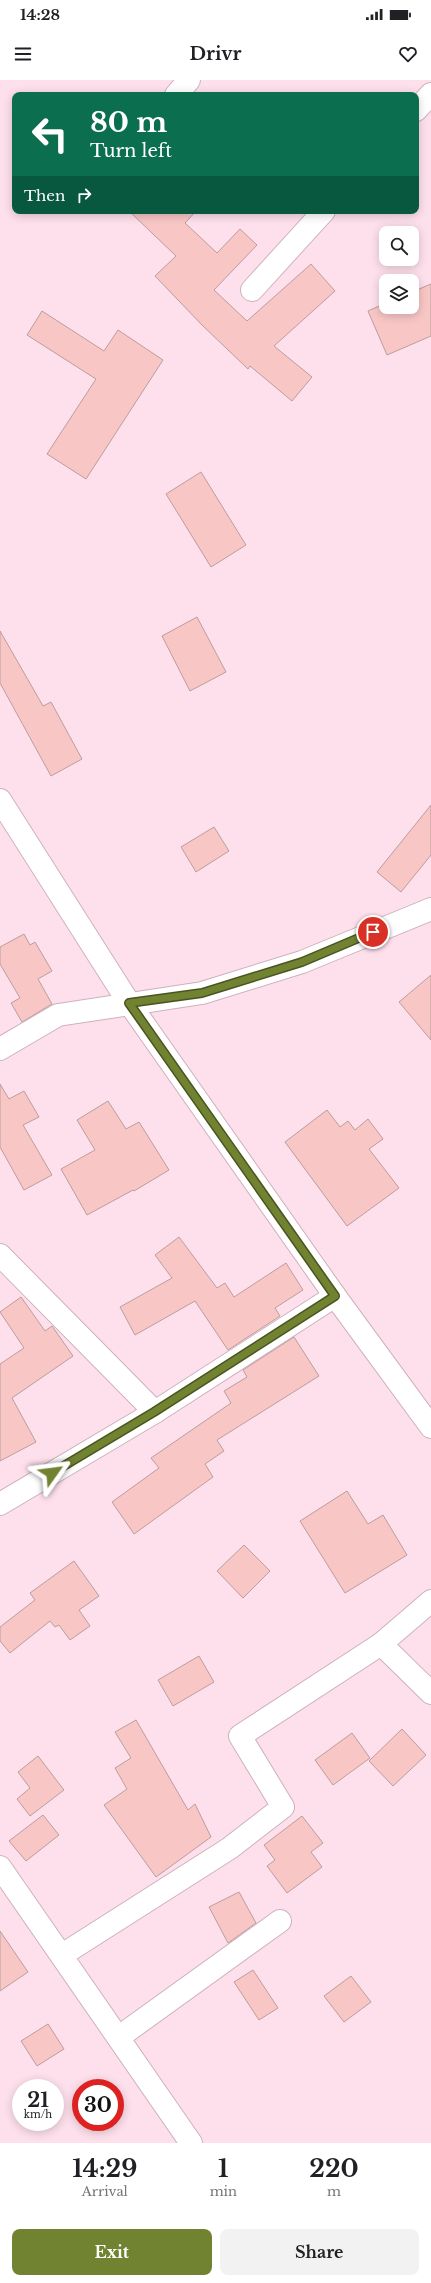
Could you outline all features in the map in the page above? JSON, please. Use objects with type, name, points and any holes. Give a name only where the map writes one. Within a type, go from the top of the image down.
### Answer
[{"type":"street","points":[[179,92],[189,80]]},
{"type":"street","points":[[419,107],[431,94]]},
{"type":"street","points":[[252,290],[321,214]]},
{"type":"street","points":[[0,800],[129,1003],[335,1296],[431,1427]]},
{"type":"street","points":[[0,1049],[58,1014],[202,993],[302,962],[431,909]]},
{"type":"street","points":[[0,1255],[154,1412]]},
{"type":"street","points":[[0,1504],[154,1412],[335,1296]]},
{"type":"street","points":[[62,1955],[230,1848],[283,1807],[240,1736],[381,1644],[431,1601]]},
{"type":"street","points":[[381,1644],[431,1693]]},
{"type":"street","points":[[0,1867],[191,2143]]},
{"type":"street","points":[[119,2037],[280,1921]]},
{"type":"building","points":[[132,214],[193,214],[185,223],[217,253],[240,229],[257,245],[214,290],[247,321],[311,264],[335,291],[274,346],[312,377],[292,401],[250,366],[248,369],[202,325],[155,276],[176,256]]},
{"type":"building","points":[[431,284],[431,336],[387,355],[368,311],[379,306],[379,314],[419,314],[419,289]]},
{"type":"building","points":[[42,311],[104,351],[118,330],[163,360],[86,479],[47,454],[96,379],[27,335]]},
{"type":"building","points":[[201,472],[246,545],[211,567],[166,494]]},
{"type":"building","points":[[197,617],[226,672],[190,691],[162,636]]},
{"type":"building","points":[[0,631],[43,706],[51,702],[82,759],[51,776],[0,683]]},
{"type":"building","points":[[431,805],[431,855],[401,892],[377,872]]},
{"type":"building","points":[[214,827],[229,851],[196,872],[181,847]]},
{"type":"building","points":[[24,934],[30,945],[35,942],[52,971],[38,979],[52,1004],[22,1022],[11,1003],[20,998],[0,964],[0,947]]},
{"type":"building","points":[[431,975],[431,1040],[399,1002]]},
{"type":"building","points":[[0,1084],[9,1099],[24,1091],[39,1117],[23,1125],[52,1175],[24,1190],[0,1147]]},
{"type":"building","points":[[108,1101],[126,1129],[139,1122],[169,1170],[134,1191],[133,1190],[87,1215],[61,1169],[95,1150],[77,1120]]},
{"type":"building","points":[[327,1110],[340,1127],[348,1121],[355,1130],[368,1119],[383,1139],[369,1149],[399,1188],[347,1226],[285,1142]]},
{"type":"building","points":[[179,1237],[217,1288],[225,1283],[234,1297],[286,1263],[303,1290],[275,1308],[280,1316],[228,1350],[195,1301],[135,1335],[120,1307],[172,1278],[155,1255]]},
{"type":"building","points":[[21,1297],[45,1331],[52,1326],[73,1356],[12,1398],[36,1442],[0,1461],[0,1364],[24,1348],[0,1312]]},
{"type":"building","points":[[294,1337],[319,1376],[217,1440],[224,1451],[205,1464],[213,1477],[134,1534],[112,1502],[159,1468],[151,1458],[231,1403],[224,1391],[247,1377],[243,1370]]},
{"type":"building","points":[[347,1491],[368,1524],[383,1515],[407,1555],[345,1593],[300,1521]]},
{"type":"building","points":[[244,1545],[270,1571],[243,1598],[217,1571]]},
{"type":"building","points":[[74,1561],[99,1596],[79,1610],[90,1626],[70,1640],[59,1625],[55,1627],[50,1621],[10,1653],[0,1641],[0,1627],[35,1600],[30,1593]]},
{"type":"building","points":[[199,1656],[214,1682],[173,1706],[158,1680]]},
{"type":"building","points":[[136,1720],[188,1810],[195,1804],[211,1837],[156,1877],[104,1805],[127,1789],[115,1768],[131,1758],[115,1732]]},
{"type":"building","points":[[402,1729],[426,1755],[393,1786],[369,1761]]},
{"type":"building","points":[[352,1733],[370,1758],[333,1785],[315,1760]]},
{"type":"building","points":[[38,1756],[64,1790],[30,1816],[17,1799],[30,1788],[18,1772]]},
{"type":"building","points":[[43,1815],[59,1835],[26,1861],[9,1841]]},
{"type":"building","points":[[302,1816],[323,1843],[311,1852],[322,1867],[287,1893],[267,1866],[275,1860],[264,1845]]},
{"type":"building","points":[[239,1892],[256,1923],[228,1943],[209,1907]]},
{"type":"building","points":[[0,1931],[28,1972],[0,1991]]},
{"type":"building","points":[[253,1970],[278,2008],[259,2020],[234,1982]]},
{"type":"building","points":[[351,1976],[371,2002],[344,2022],[324,1996]]},
{"type":"building","points":[[48,2024],[64,2049],[37,2066],[21,2041]]},
{"type":"route","points":[[52,1473],[154,1412],[335,1296],[129,1003],[202,993],[302,962],[373,932]]}]
